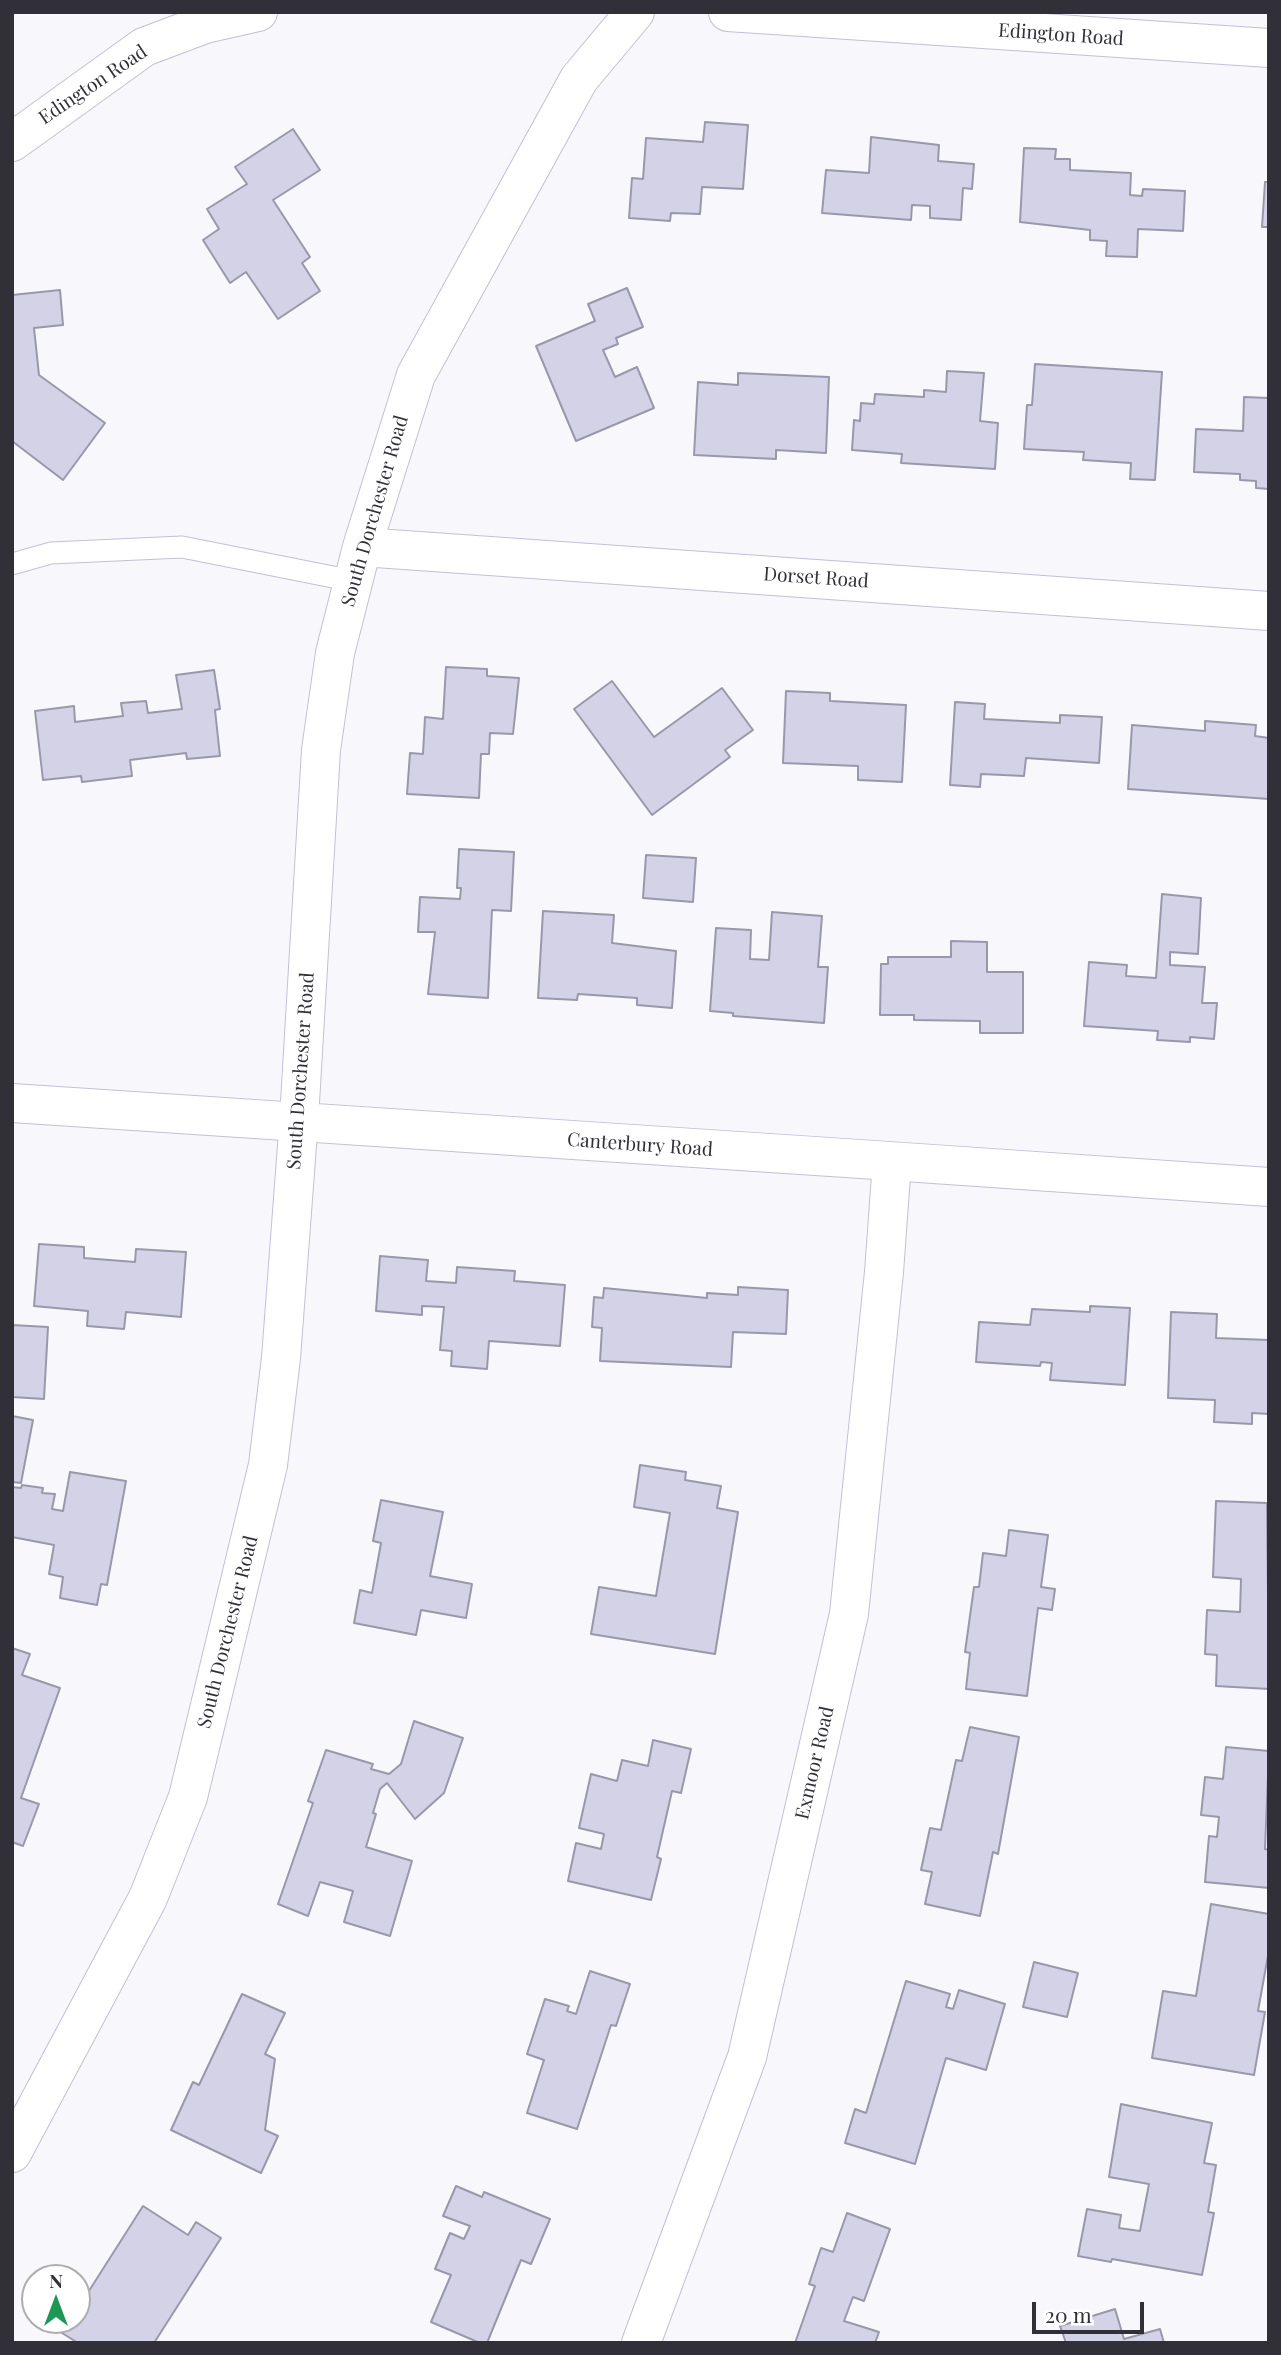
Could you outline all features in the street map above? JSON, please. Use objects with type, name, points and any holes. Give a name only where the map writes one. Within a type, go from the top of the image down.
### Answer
[{"type":"street","name":"Edington Road","points":[[12,142],[144,47],[205,24],[258,12]]},
{"type":"street","name":"South Dorchester Road","points":[[12,2153],[148,1898],[188,1797],[268,1465],[281,1358],[299,1119],[321,750],[335,653],[358,564],[416,375],[579,79],[635,12]]},
{"type":"street","name":"Edington Road","points":[[728,12],[1269,48]]},
{"type":"street","name":"Dorset Road","points":[[358,564],[1269,611]]},
{"type":"street","name":"Canterbury Road","points":[[12,1103],[299,1119],[1269,1187]]},
{"type":"street","name":"Exmoor Road","points":[[641,2343],[747,2057],[849,1614],[884,1272],[892,1162]]},
{"type":"lane","points":[[12,564],[51,553],[182,547],[358,564]]},
{"type":"building","points":[[705,122],[748,125],[743,189],[702,187],[700,214],[671,213],[670,221],[629,218],[632,178],[643,179],[646,138],[703,142]]},
{"type":"building","points":[[293,129],[320,170],[273,200],[310,257],[302,263],[320,291],[278,319],[246,272],[230,283],[203,240],[219,229],[207,209],[247,184],[235,167]]},
{"type":"building","points":[[871,137],[939,145],[938,161],[974,164],[972,189],[963,188],[961,220],[930,218],[930,206],[912,205],[911,220],[822,213],[826,170],[869,173]]},
{"type":"building","points":[[1024,148],[1056,149],[1055,159],[1070,159],[1070,170],[1131,173],[1130,195],[1142,196],[1143,189],[1185,191],[1183,231],[1138,229],[1137,257],[1106,256],[1107,241],[1090,240],[1090,230],[1020,222]]},
{"type":"building","points":[[1265,182],[1269,182],[1269,227],[1262,227]]},
{"type":"building","points":[[627,288],[643,327],[616,338],[618,344],[603,350],[615,377],[637,367],[654,408],[576,441],[536,346],[595,321],[588,304]]},
{"type":"building","points":[[60,290],[63,325],[34,328],[39,375],[105,423],[63,480],[12,441],[12,295]]},
{"type":"building","points":[[1035,364],[1162,372],[1155,480],[1130,479],[1131,463],[1083,460],[1084,452],[1024,449],[1027,405],[1032,405]]},
{"type":"building","points":[[947,371],[984,373],[980,421],[998,423],[995,469],[901,463],[902,454],[852,450],[854,420],[860,421],[861,403],[874,404],[875,394],[924,397],[924,390],[946,392]]},
{"type":"building","points":[[738,373],[829,377],[826,453],[776,450],[776,459],[694,455],[698,382],[738,385]]},
{"type":"building","points":[[1244,397],[1269,398],[1269,489],[1256,488],[1256,481],[1240,480],[1240,474],[1194,472],[1196,429],[1243,431]]},
{"type":"building","points":[[446,667],[487,669],[487,676],[519,678],[513,734],[490,733],[489,754],[481,754],[479,798],[407,794],[410,753],[423,754],[425,717],[443,719]]},
{"type":"building","points":[[214,670],[220,709],[215,710],[220,756],[187,759],[186,753],[130,760],[132,776],[82,782],[81,776],[43,780],[35,711],[74,706],[75,722],[123,716],[121,703],[146,701],[148,713],[182,709],[176,675]]},
{"type":"building","points":[[612,681],[654,737],[722,688],[753,730],[725,750],[730,757],[652,815],[574,709]]},
{"type":"building","points":[[786,691],[830,693],[830,701],[906,705],[902,782],[858,780],[858,766],[783,763]]},
{"type":"building","points":[[955,702],[985,704],[984,719],[1060,723],[1060,715],[1102,717],[1099,763],[1026,758],[1024,776],[981,774],[980,787],[950,785]]},
{"type":"building","points":[[1205,721],[1256,725],[1255,736],[1269,738],[1269,799],[1128,789],[1132,725],[1205,731]]},
{"type":"building","points":[[459,849],[514,852],[511,911],[492,910],[488,998],[428,994],[435,932],[418,932],[420,897],[460,899],[461,888],[457,888]]},
{"type":"building","points":[[646,855],[696,858],[693,902],[643,898]]},
{"type":"building","points":[[1162,894],[1201,898],[1198,954],[1170,952],[1170,965],[1205,967],[1202,1003],[1217,1003],[1214,1039],[1190,1037],[1190,1042],[1157,1040],[1158,1031],[1084,1026],[1089,962],[1127,965],[1126,976],[1156,978]]},
{"type":"building","points":[[543,911],[614,915],[612,943],[676,951],[672,1008],[637,1005],[637,998],[578,994],[577,1000],[538,998]]},
{"type":"building","points":[[772,912],[822,916],[818,967],[828,967],[824,1023],[733,1016],[733,1013],[710,1011],[716,928],[751,930],[750,959],[769,960]]},
{"type":"building","points":[[951,941],[987,942],[987,972],[1023,972],[1023,1033],[980,1033],[980,1021],[914,1020],[914,1015],[880,1015],[881,964],[888,964],[888,957],[951,957]]},
{"type":"building","points":[[39,1244],[84,1247],[84,1258],[135,1262],[136,1249],[186,1252],[181,1317],[126,1312],[124,1329],[87,1326],[88,1311],[34,1306]]},
{"type":"building","points":[[380,1256],[428,1260],[426,1281],[456,1283],[457,1267],[515,1271],[514,1281],[565,1285],[560,1346],[489,1341],[487,1369],[451,1366],[452,1351],[440,1350],[444,1307],[422,1306],[422,1315],[376,1311]]},
{"type":"building","points":[[738,1287],[788,1290],[786,1334],[733,1332],[731,1367],[600,1361],[602,1328],[592,1327],[594,1297],[603,1298],[604,1288],[707,1298],[707,1293],[738,1295]]},
{"type":"building","points":[[1090,1306],[1130,1308],[1125,1385],[1050,1380],[1052,1363],[1041,1362],[1040,1366],[976,1362],[979,1322],[1030,1325],[1032,1309],[1090,1312]]},
{"type":"building","points":[[1171,1312],[1217,1314],[1216,1338],[1269,1340],[1269,1414],[1252,1413],[1252,1424],[1214,1422],[1215,1400],[1168,1398]]},
{"type":"building","points":[[12,1325],[48,1327],[44,1399],[12,1397]]},
{"type":"building","points":[[12,1416],[33,1420],[21,1483],[12,1482]]},
{"type":"building","points":[[640,1465],[686,1472],[685,1480],[721,1486],[717,1508],[738,1512],[715,1654],[591,1634],[599,1587],[656,1596],[670,1513],[634,1507]]},
{"type":"building","points":[[70,1472],[126,1481],[107,1585],[101,1584],[97,1605],[60,1598],[63,1577],[49,1574],[54,1545],[12,1537],[12,1487],[21,1488],[22,1485],[43,1488],[42,1493],[55,1494],[52,1509],[63,1511]]},
{"type":"building","points":[[381,1500],[443,1512],[430,1576],[472,1584],[466,1618],[421,1610],[416,1635],[354,1623],[360,1590],[372,1593],[381,1543],[373,1541]]},
{"type":"building","points":[[1216,1501],[1267,1503],[1269,1689],[1216,1686],[1217,1655],[1205,1654],[1207,1610],[1240,1612],[1241,1579],[1213,1577]]},
{"type":"building","points":[[1009,1530],[1048,1535],[1041,1587],[1055,1589],[1052,1610],[1038,1608],[1027,1696],[966,1689],[970,1653],[965,1652],[974,1587],[979,1587],[983,1553],[1006,1556]]},
{"type":"building","points":[[12,1648],[30,1654],[22,1675],[60,1688],[21,1798],[39,1804],[23,1846],[12,1842]]},
{"type":"building","points":[[414,1721],[463,1738],[444,1793],[415,1819],[387,1783],[380,1789],[366,1847],[412,1861],[390,1936],[344,1922],[353,1891],[320,1882],[308,1916],[278,1904],[313,1803],[308,1801],[326,1750],[373,1764],[371,1769],[389,1774],[401,1764]]},
{"type":"building","points":[[970,1727],[1019,1737],[998,1854],[993,1852],[980,1916],[925,1904],[932,1872],[921,1870],[930,1828],[941,1830],[956,1760],[962,1761]]},
{"type":"building","points":[[653,1740],[691,1749],[681,1793],[672,1791],[657,1857],[661,1859],[651,1900],[568,1881],[576,1843],[601,1849],[604,1834],[579,1828],[591,1774],[617,1781],[622,1760],[648,1766]]},
{"type":"building","points":[[1226,1747],[1269,1751],[1265,1849],[1269,1850],[1269,1888],[1205,1882],[1209,1836],[1217,1837],[1219,1817],[1201,1815],[1205,1777],[1223,1779]]},
{"type":"building","points":[[1211,1904],[1269,1914],[1269,1950],[1258,2011],[1265,2012],[1254,2075],[1152,2058],[1163,1991],[1196,1996]]},
{"type":"building","points":[[1034,1962],[1078,1973],[1067,2017],[1023,2007]]},
{"type":"building","points":[[590,1971],[630,1984],[616,2026],[611,2025],[577,2129],[527,2113],[544,2060],[527,2054],[545,1999],[569,2006],[567,2011],[576,2014]]},
{"type":"building","points":[[906,1981],[950,1994],[946,2007],[953,2009],[959,1990],[1005,2004],[986,2070],[946,2058],[915,2164],[845,2143],[855,2109],[866,2113]]},
{"type":"building","points":[[242,1994],[285,2013],[265,2054],[275,2059],[265,2130],[278,2136],[261,2173],[171,2130],[193,2082],[199,2085]]},
{"type":"building","points":[[1121,2104],[1212,2123],[1204,2163],[1216,2165],[1208,2212],[1214,2213],[1202,2275],[1112,2259],[1111,2262],[1078,2256],[1087,2209],[1121,2215],[1119,2228],[1140,2231],[1149,2184],[1109,2177]]},
{"type":"building","points":[[456,2186],[482,2197],[484,2192],[550,2219],[531,2264],[521,2260],[487,2343],[480,2343],[431,2322],[451,2275],[435,2269],[450,2233],[464,2239],[470,2226],[443,2216]]},
{"type":"building","points":[[143,2206],[188,2235],[196,2222],[221,2238],[154,2343],[78,2343],[64,2334],[91,2334],[91,2288]]},
{"type":"building","points":[[847,2213],[890,2229],[864,2301],[853,2297],[844,2321],[879,2332],[875,2343],[795,2343],[815,2286],[809,2284],[821,2248],[833,2252]]},
{"type":"building","points":[[1115,2309],[1124,2339],[1160,2329],[1164,2343],[1066,2343],[1060,2326]]}]
